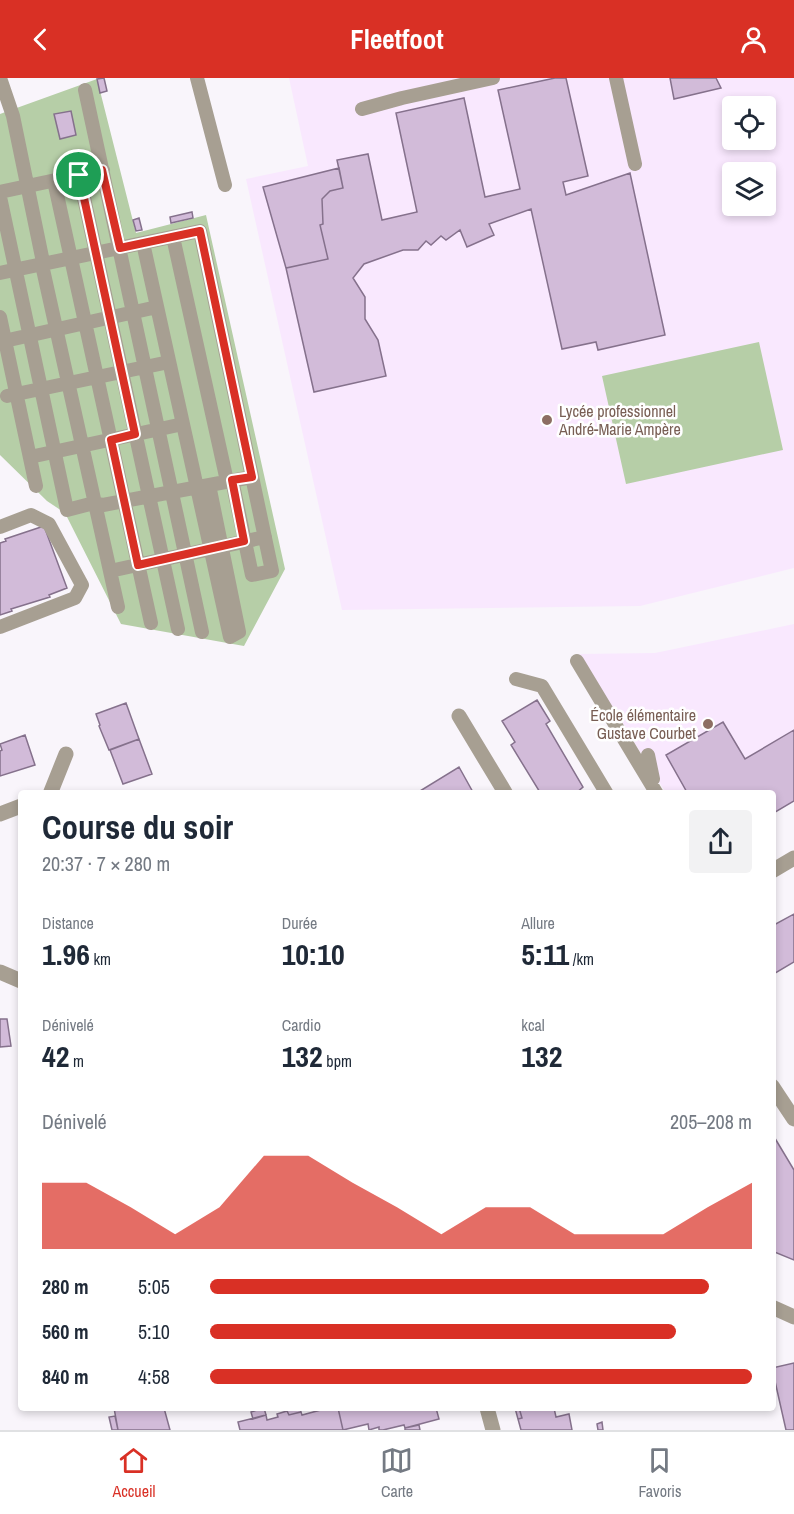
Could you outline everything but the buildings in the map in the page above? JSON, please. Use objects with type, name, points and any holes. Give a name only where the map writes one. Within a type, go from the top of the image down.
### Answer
[{"type":"street","points":[[459,716],[504,790]]},
{"type":"street","points":[[52,790],[66,754]]},
{"type":"street","points":[[0,814],[18,808]]},
{"type":"street","points":[[776,869],[794,858]]},
{"type":"street","points":[[0,972],[18,980]]},
{"type":"street","points":[[776,1092],[794,1119]]},
{"type":"street","points":[[776,1309],[794,1317]]},
{"type":"street","points":[[488,1411],[493,1430]]},
{"type":"lane","points":[[0,78],[6,118],[27,186],[81,446],[118,607]]},
{"type":"lane","points":[[197,78],[225,185]]},
{"type":"lane","points":[[362,109],[493,78]]},
{"type":"lane","points":[[616,78],[635,164]]},
{"type":"lane","points":[[85,90],[202,632]]},
{"type":"lane","points":[[102,170],[27,186],[0,195],[67,510],[94,503],[103,506],[252,477]]},
{"type":"lane","points":[[79,175],[178,629]]},
{"type":"lane","points":[[54,181],[151,623]]},
{"type":"lane","points":[[0,273],[200,231],[272,571],[252,575],[173,237]]},
{"type":"lane","points":[[143,243],[183,424],[203,486],[216,547],[239,632],[230,637],[216,547]]},
{"type":"lane","points":[[3,341],[157,308]]},
{"type":"lane","points":[[0,317],[12,395],[36,486]]},
{"type":"lane","points":[[12,395],[169,362]]},
{"type":"lane","points":[[30,457],[183,424]]},
{"type":"lane","points":[[0,527],[31,515],[49,524],[82,585],[75,598],[0,627]]},
{"type":"lane","points":[[110,571],[265,537]]},
{"type":"lane","points":[[578,661],[655,790]]},
{"type":"lane","points":[[516,680],[542,686],[605,790]]},
{"type":"lane","points":[[648,754],[656,790]]},
{"type":"shaded area","name":"Lycée professionnel André-Marie Ampère","points":[[289,78],[794,78],[794,568],[640,606],[342,610],[246,179],[308,166]]},
{"type":"shaded area","name":"École élémentaire Gustave Courbet","points":[[794,624],[794,801],[776,795],[776,790],[664,790],[579,654],[655,653]]},
{"type":"green space","points":[[97,79],[136,233],[206,215],[285,569],[244,646],[121,624],[65,513],[47,501],[0,455],[0,114]]},
{"type":"green space","points":[[759,342],[783,450],[626,484],[602,376]]},
{"type":"place","name":"Lycée professionnel André-Marie Ampère","points":[[547,420]]},
{"type":"place","name":"École élémentaire Gustave Courbet","points":[[708,724]]},
{"type":"route","points":[[102,170],[120,248],[200,231],[252,477],[232,480],[244,541],[138,565],[111,440],[135,434],[79,175],[102,170]]}]
